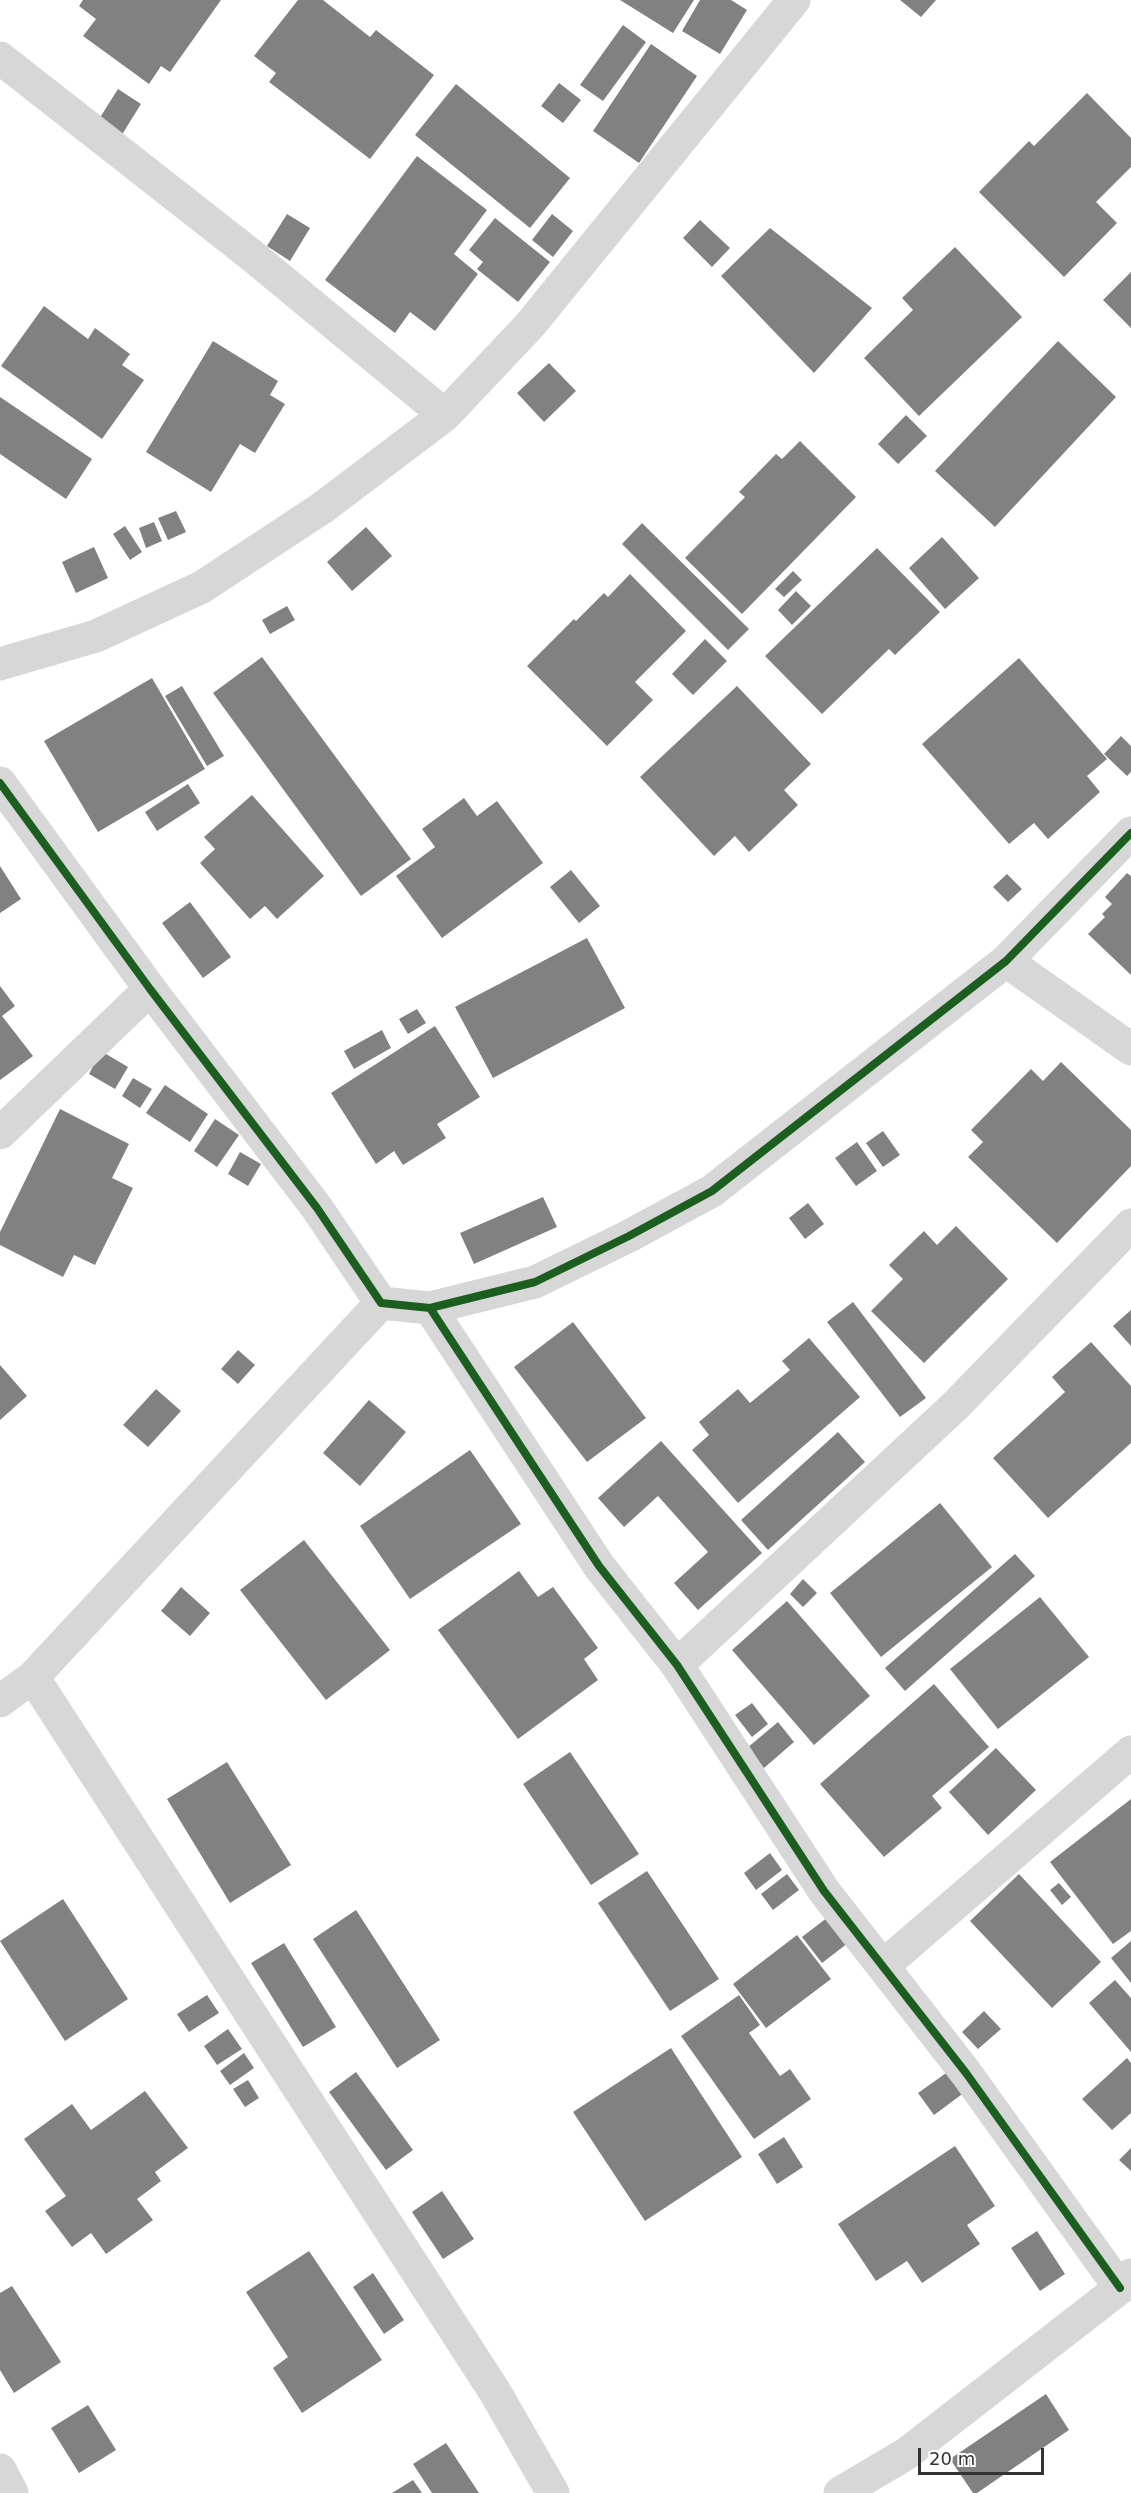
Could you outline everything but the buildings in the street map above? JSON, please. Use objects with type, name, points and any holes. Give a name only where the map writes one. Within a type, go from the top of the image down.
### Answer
[{"type":"street","points":[[0,664],[96,636],[202,587],[322,508],[445,415],[530,325],[794,0]]},
{"type":"street","points":[[0,58],[250,254],[445,415]]},
{"type":"street","points":[[0,783],[150,989],[317,1208],[381,1304]]},
{"type":"street","points":[[381,1304],[430,1308],[535,1282],[629,1236],[712,1191],[1006,961],[1131,833]]},
{"type":"street","points":[[1006,961],[1131,1049]]},
{"type":"street","points":[[0,1133],[150,989]]},
{"type":"street","points":[[677,1665],[955,1406],[1131,1225]]},
{"type":"street","points":[[0,1701],[33,1677],[381,1304]]},
{"type":"street","points":[[430,1308],[599,1566],[677,1665],[824,1891],[1125,2282],[906,2454],[840,2493]]},
{"type":"street","points":[[33,1677],[495,2391],[553,2493]]},
{"type":"street","points":[[883,1966],[1131,1752]]},
{"type":"street","points":[[0,2470],[12,2493]]},
{"type":"cycle path","points":[[0,783],[150,989],[317,1208],[381,1303],[430,1308],[535,1282],[629,1236],[712,1191],[1006,961],[1131,833]]},
{"type":"cycle path","points":[[430,1308],[599,1566],[677,1665],[824,1891],[966,2073],[1120,2288]]}]
